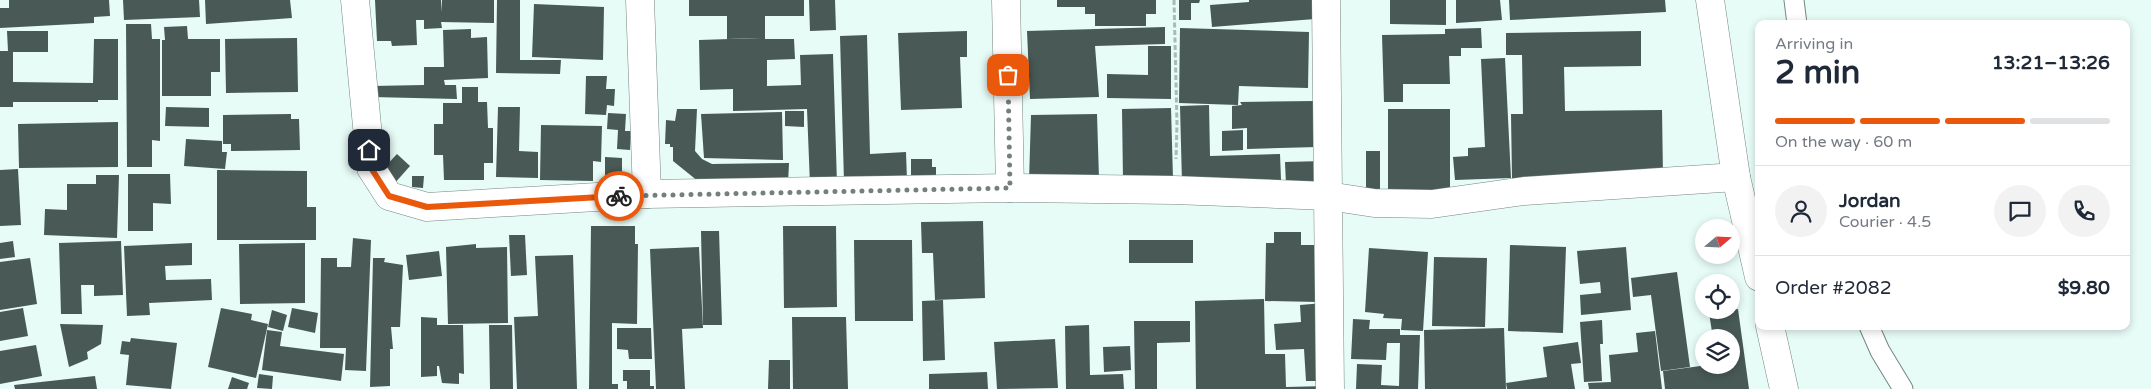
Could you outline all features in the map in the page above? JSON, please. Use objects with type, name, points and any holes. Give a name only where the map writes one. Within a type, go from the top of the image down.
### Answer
[{"type":"street","points":[[355,0],[371,168],[389,196],[427,207],[647,194],[1010,188],[1174,190],[1328,196],[1374,203],[1432,204],[1524,191],[1736,177]]},
{"type":"street","points":[[640,0],[647,194]]},
{"type":"street","points":[[1006,0],[1010,188]]},
{"type":"street","points":[[1326,0],[1330,389]]},
{"type":"street","points":[[1710,0],[1736,177],[1755,260]]},
{"type":"street","points":[[1771,330],[1784,389]]},
{"type":"lane","points":[[1794,0],[1796,20]]},
{"type":"lane","points":[[1871,330],[1880,351],[1903,389]]},
{"type":"path","points":[[1174,0],[1177,124],[1174,190]]},
{"type":"building","points":[[9,0],[109,0],[110,16],[94,17],[94,23],[0,28],[0,8],[9,8]]},
{"type":"building","points":[[123,0],[199,0],[200,17],[124,20]]},
{"type":"building","points":[[205,0],[290,0],[292,18],[206,24]]},
{"type":"building","points":[[375,0],[441,0],[441,12],[442,0],[494,0],[494,23],[441,22],[442,28],[424,29],[424,20],[416,20],[417,45],[392,46],[391,41],[377,41]]},
{"type":"building","points":[[497,0],[520,0],[520,60],[561,60],[560,74],[496,73]]},
{"type":"building","points":[[689,0],[804,0],[804,16],[765,16],[765,39],[794,39],[795,59],[767,60],[767,86],[801,85],[800,55],[833,54],[837,184],[810,185],[807,109],[733,111],[733,89],[700,90],[699,40],[761,38],[727,39],[727,16],[689,16]]},
{"type":"building","points":[[809,0],[835,0],[836,30],[810,31]]},
{"type":"building","points":[[1057,0],[1156,0],[1156,14],[1146,14],[1146,26],[1095,26],[1095,14],[1085,14],[1085,7],[1057,7]]},
{"type":"building","points":[[1179,0],[1200,0],[1199,3],[1191,3],[1191,20],[1179,20]]},
{"type":"building","points":[[1249,0],[1314,0],[1315,19],[1212,27],[1210,5],[1249,2]]},
{"type":"building","points":[[1390,0],[1446,0],[1446,25],[1390,24]]},
{"type":"building","points":[[1456,0],[1500,0],[1502,20],[1456,23]]},
{"type":"building","points":[[1509,0],[1665,0],[1666,12],[1510,20]]},
{"type":"building","points":[[534,4],[604,7],[603,60],[532,57]]},
{"type":"building","points":[[126,24],[151,24],[152,39],[160,39],[160,141],[152,140],[152,167],[127,167]]},
{"type":"building","points":[[187,26],[188,39],[220,39],[220,72],[211,72],[211,96],[162,96],[162,40],[165,40],[164,27]]},
{"type":"building","points":[[1165,27],[1165,44],[1095,46],[1099,97],[1030,99],[1027,31]]},
{"type":"building","points":[[1180,28],[1309,32],[1308,88],[1239,86],[1238,105],[1179,103]]},
{"type":"building","points":[[1481,28],[1482,48],[1461,48],[1461,56],[1449,56],[1450,84],[1403,84],[1403,102],[1384,102],[1382,35],[1445,34],[1445,29]]},
{"type":"building","points":[[471,29],[471,38],[487,37],[488,78],[444,80],[445,85],[456,85],[457,99],[372,97],[372,86],[424,85],[424,67],[444,67],[443,30]]},
{"type":"building","points":[[7,31],[48,31],[48,52],[13,52],[13,82],[93,83],[94,39],[118,39],[118,100],[98,100],[98,102],[13,102],[13,107],[0,107],[0,51],[8,51]]},
{"type":"building","points":[[967,31],[967,57],[960,57],[962,108],[901,110],[898,33]]},
{"type":"building","points":[[1641,31],[1641,66],[1564,67],[1565,111],[1662,110],[1663,177],[1512,178],[1511,114],[1523,114],[1522,55],[1506,55],[1506,33]]},
{"type":"building","points":[[867,35],[870,154],[906,152],[907,181],[844,182],[840,36]]},
{"type":"building","points":[[297,38],[298,92],[226,93],[225,39]]},
{"type":"building","points":[[1148,46],[1171,46],[1171,99],[1107,98],[1107,74],[1148,75]]},
{"type":"building","points":[[1505,58],[1511,178],[1455,180],[1453,157],[1468,156],[1468,148],[1485,147],[1481,59]]},
{"type":"building","points":[[586,76],[607,76],[606,89],[615,89],[614,106],[607,105],[606,115],[585,114]]},
{"type":"building","points":[[462,87],[478,87],[478,102],[487,102],[488,128],[493,128],[493,163],[484,163],[484,180],[444,180],[443,155],[434,155],[434,124],[443,124],[443,103],[462,103]]},
{"type":"building","points":[[1316,101],[1317,147],[1247,149],[1247,128],[1232,129],[1232,106],[1242,105],[1240,102]]},
{"type":"building","points":[[1209,105],[1210,156],[1280,154],[1281,180],[1182,183],[1180,106]]},
{"type":"building","points":[[166,107],[209,108],[209,127],[165,126]]},
{"type":"building","points":[[498,107],[520,107],[519,151],[538,152],[538,178],[496,177]]},
{"type":"building","points":[[1171,108],[1173,179],[1123,180],[1122,109]]},
{"type":"building","points":[[677,109],[697,109],[695,151],[702,159],[712,164],[789,163],[788,184],[704,186],[673,161],[673,147],[670,147],[670,144],[665,144],[666,120],[675,121]]},
{"type":"building","points":[[1388,109],[1450,109],[1450,190],[1388,190]]},
{"type":"building","points":[[785,111],[804,111],[804,127],[785,126]]},
{"type":"building","points":[[782,112],[783,160],[704,158],[701,114]]},
{"type":"building","points":[[608,113],[626,114],[625,131],[631,131],[630,150],[617,149],[618,130],[607,129]]},
{"type":"building","points":[[291,114],[291,119],[299,119],[300,150],[231,151],[231,144],[223,144],[223,115]]},
{"type":"building","points":[[1097,114],[1099,179],[1029,181],[1031,115]]},
{"type":"building","points":[[118,122],[118,167],[19,168],[18,124]]},
{"type":"building","points":[[541,125],[602,126],[601,162],[593,161],[593,181],[540,180]]},
{"type":"building","points":[[1243,130],[1243,150],[1222,151],[1222,131]]},
{"type":"building","points":[[186,139],[222,141],[222,152],[227,152],[225,169],[184,166]]},
{"type":"building","points":[[1366,151],[1380,151],[1380,197],[1366,197]]},
{"type":"building","points":[[397,154],[410,166],[394,184],[381,171]]},
{"type":"building","points":[[605,157],[622,158],[622,175],[605,175]]},
{"type":"building","points":[[911,159],[932,159],[932,167],[936,167],[936,180],[911,180]]},
{"type":"building","points":[[1324,161],[1324,185],[1286,185],[1285,162]]},
{"type":"building","points":[[18,169],[21,225],[0,226],[0,170]]},
{"type":"building","points":[[217,170],[307,171],[307,207],[316,207],[316,240],[217,240]]},
{"type":"building","points":[[128,174],[170,174],[171,204],[153,203],[153,231],[128,231]]},
{"type":"building","points":[[96,175],[119,175],[117,238],[44,235],[45,209],[67,210],[67,184],[96,184]]},
{"type":"building","points":[[412,176],[424,176],[423,188],[412,187]]},
{"type":"building","points":[[983,221],[985,298],[935,300],[933,253],[922,253],[921,222]]},
{"type":"building","points":[[591,226],[635,226],[635,244],[638,244],[637,324],[612,323],[612,384],[618,384],[618,389],[589,389]]},
{"type":"building","points":[[783,226],[836,226],[837,307],[784,308]]},
{"type":"building","points":[[701,231],[719,231],[722,325],[703,325]]},
{"type":"building","points":[[1274,232],[1301,232],[1301,245],[1320,245],[1319,302],[1265,301],[1266,243],[1274,243]]},
{"type":"building","points":[[509,235],[525,235],[527,275],[511,276]]},
{"type":"building","points":[[353,238],[371,240],[366,371],[345,370],[346,348],[320,348],[321,258],[337,258],[337,267],[351,267]]},
{"type":"building","points":[[854,240],[912,240],[913,321],[855,321]]},
{"type":"building","points":[[1129,240],[1193,240],[1193,263],[1129,263]]},
{"type":"building","points":[[13,241],[15,257],[0,259],[0,243]]},
{"type":"building","points":[[121,241],[123,295],[94,296],[94,285],[81,285],[82,314],[61,314],[59,243]]},
{"type":"building","points":[[192,243],[192,265],[165,266],[166,280],[211,279],[212,300],[149,303],[150,315],[127,316],[124,246]]},
{"type":"building","points":[[305,243],[305,303],[240,304],[239,244]]},
{"type":"building","points":[[476,244],[476,248],[507,247],[508,323],[448,324],[446,247]]},
{"type":"building","points":[[1510,245],[1566,247],[1563,333],[1508,331]]},
{"type":"building","points":[[699,247],[703,328],[682,329],[685,389],[656,389],[650,249]]},
{"type":"building","points":[[1626,247],[1631,310],[1581,315],[1580,295],[1601,293],[1600,282],[1580,284],[1577,251]]},
{"type":"building","points":[[1369,248],[1428,252],[1423,331],[1401,330],[1402,319],[1383,318],[1384,314],[1365,312]]},
{"type":"building","points":[[439,251],[442,276],[409,280],[406,255]]},
{"type":"building","points":[[573,255],[577,389],[517,389],[514,317],[538,316],[535,256]]},
{"type":"building","points":[[1434,257],[1487,258],[1485,327],[1432,326]]},
{"type":"building","points":[[30,258],[37,304],[0,310],[0,262]]},
{"type":"building","points":[[373,258],[385,258],[384,262],[403,265],[400,327],[391,327],[393,349],[390,349],[390,386],[370,387]]},
{"type":"building","points":[[1677,272],[1690,367],[1661,371],[1651,295],[1633,297],[1631,278]]},
{"type":"building","points":[[1264,299],[1265,354],[1285,354],[1286,387],[1327,386],[1327,389],[1196,389],[1195,301]]},
{"type":"building","points":[[943,300],[945,360],[923,361],[922,301]]},
{"type":"building","points":[[1324,303],[1328,381],[1306,381],[1304,349],[1276,350],[1274,324],[1301,322],[1300,305]]},
{"type":"building","points":[[23,308],[28,336],[0,341],[0,312]]},
{"type":"building","points":[[221,308],[252,314],[251,320],[268,324],[256,378],[208,367]]},
{"type":"building","points":[[292,308],[318,313],[315,333],[288,327]]},
{"type":"building","points":[[272,310],[287,315],[283,331],[268,327]]},
{"type":"building","points":[[421,317],[437,318],[437,325],[463,325],[464,374],[459,373],[459,384],[442,383],[439,366],[437,366],[437,376],[421,377]]},
{"type":"building","points":[[792,317],[846,317],[848,389],[793,389]]},
{"type":"building","points":[[1353,319],[1370,320],[1369,329],[1400,329],[1400,335],[1420,335],[1418,389],[1356,389],[1357,364],[1382,365],[1381,385],[1399,386],[1400,343],[1387,343],[1386,360],[1351,359]]},
{"type":"building","points":[[1710,319],[1739,319],[1749,389],[1665,389],[1663,371],[1695,367],[1695,374],[1740,374],[1740,329],[1712,329]]},
{"type":"building","points":[[1602,320],[1603,344],[1600,344],[1602,381],[1584,382],[1580,322]]},
{"type":"building","points":[[1134,321],[1190,321],[1190,342],[1157,343],[1157,389],[1135,389]]},
{"type":"building","points":[[60,324],[103,325],[101,344],[87,352],[88,359],[69,367]]},
{"type":"building","points":[[489,325],[512,325],[513,389],[490,389]]},
{"type":"building","points":[[1089,325],[1090,375],[1123,374],[1124,389],[1066,389],[1065,326]]},
{"type":"building","points":[[617,328],[651,328],[652,359],[629,359],[628,350],[617,349]]},
{"type":"building","points":[[1504,328],[1506,389],[1425,389],[1424,330]]},
{"type":"building","points":[[267,330],[282,332],[280,346],[344,354],[341,381],[262,370]]},
{"type":"building","points":[[1655,331],[1662,389],[1589,389],[1588,383],[1611,382],[1609,355],[1638,352],[1636,333]]},
{"type":"building","points":[[131,338],[177,343],[171,389],[126,385],[129,355],[120,354],[122,341],[130,342]]},
{"type":"building","points":[[1055,339],[1058,388],[997,389],[994,342]]},
{"type":"building","points":[[1578,342],[1581,363],[1571,364],[1575,389],[1507,389],[1506,383],[1547,377],[1543,347]]},
{"type":"building","points":[[36,345],[42,376],[0,384],[0,351]]},
{"type":"building","points":[[1130,346],[1131,370],[1104,372],[1103,347]]},
{"type":"building","points":[[769,360],[790,360],[790,389],[768,389]]},
{"type":"building","points":[[623,370],[650,370],[650,386],[654,386],[654,389],[627,389],[627,381],[623,381]]},
{"type":"building","points":[[987,372],[988,389],[929,389],[929,374]]},
{"type":"building","points":[[259,374],[273,376],[272,389],[257,388]]},
{"type":"building","points":[[95,376],[97,389],[15,389],[14,385]]},
{"type":"building","points":[[232,377],[249,383],[247,389],[228,389]]},
{"type":"way so far","points":[[619,196],[1010,188],[1008,75]]},
{"type":"route","points":[[369,150],[371,168],[389,196],[427,207],[619,196]]}]
